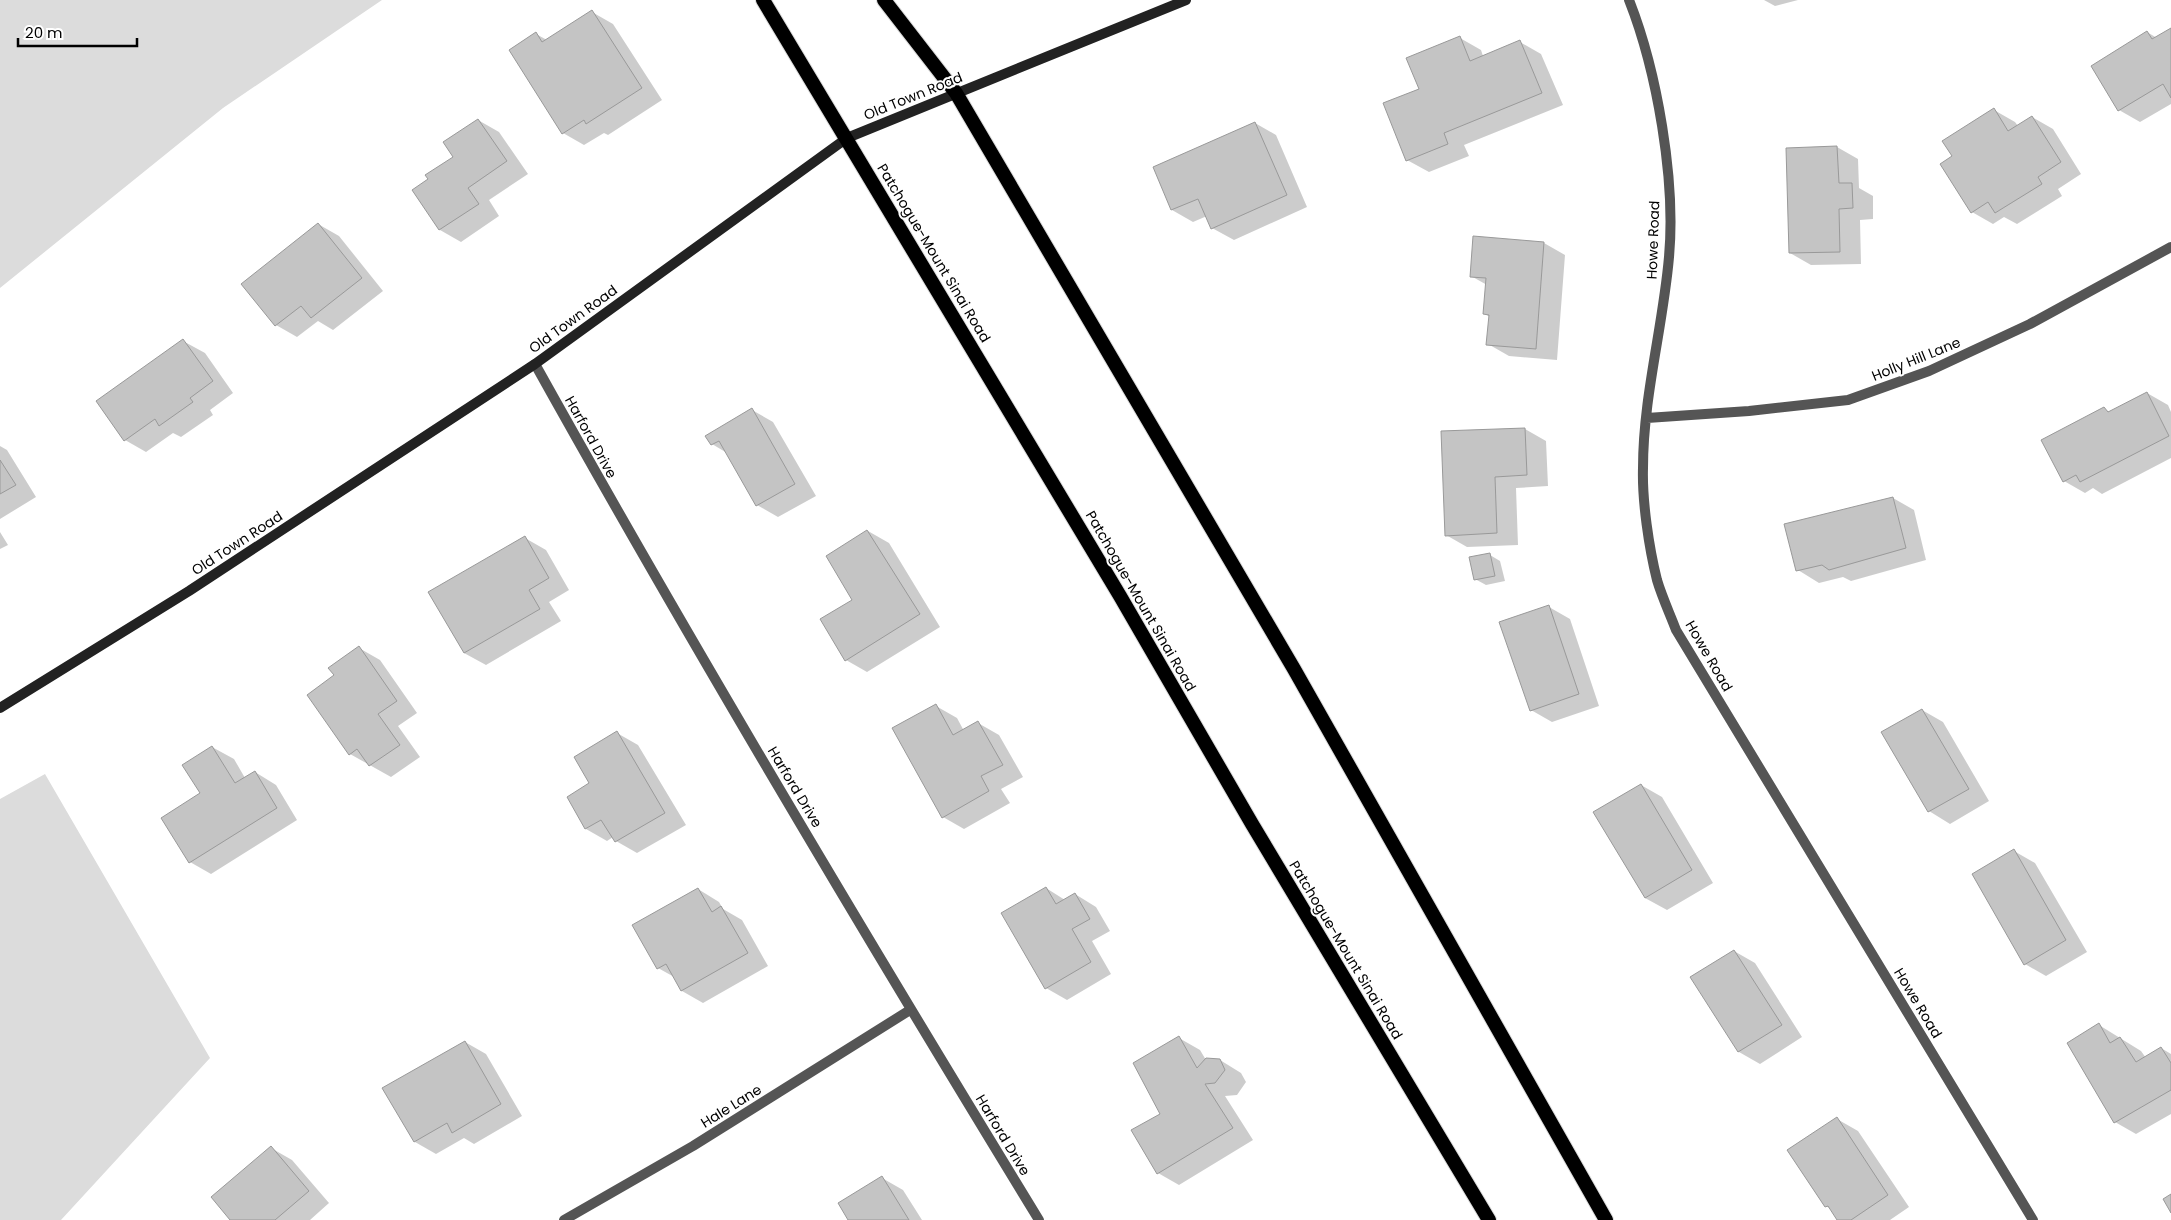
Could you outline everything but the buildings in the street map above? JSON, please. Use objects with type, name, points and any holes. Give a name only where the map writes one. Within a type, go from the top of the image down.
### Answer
[{"type":"highway","name":"Patchogue-Mount Sinai Road","points":[[763,0],[1125,605],[1257,833],[1489,1220]]},
{"type":"highway","points":[[884,0],[956,93],[1294,669],[1606,1220]]},
{"type":"main road","name":"Old Town Road","points":[[0,708],[189,591],[535,364],[847,138],[1186,0]]},
{"type":"street","name":"Howe Road","points":[[1629,0],[1640,30],[1658,106],[1669,188],[1669,256],[1647,418],[1643,468],[1648,530],[1658,581],[1676,630],[2033,1220]]},
{"type":"street","name":"Holly Hill Lane","points":[[1647,418],[1750,411],[1848,400],[1929,371],[2030,324],[2171,247]]},
{"type":"street","name":"Harford Drive","points":[[535,364],[645,561],[910,1010],[1038,1220]]},
{"type":"street","name":"Hale Lane","points":[[564,1220],[693,1146],[910,1010]]},
{"type":"shaded area","points":[[0,0],[382,0],[223,108],[0,288]]},
{"type":"shaded area","points":[[45,774],[210,1058],[61,1220],[0,1220],[0,799]]}]
